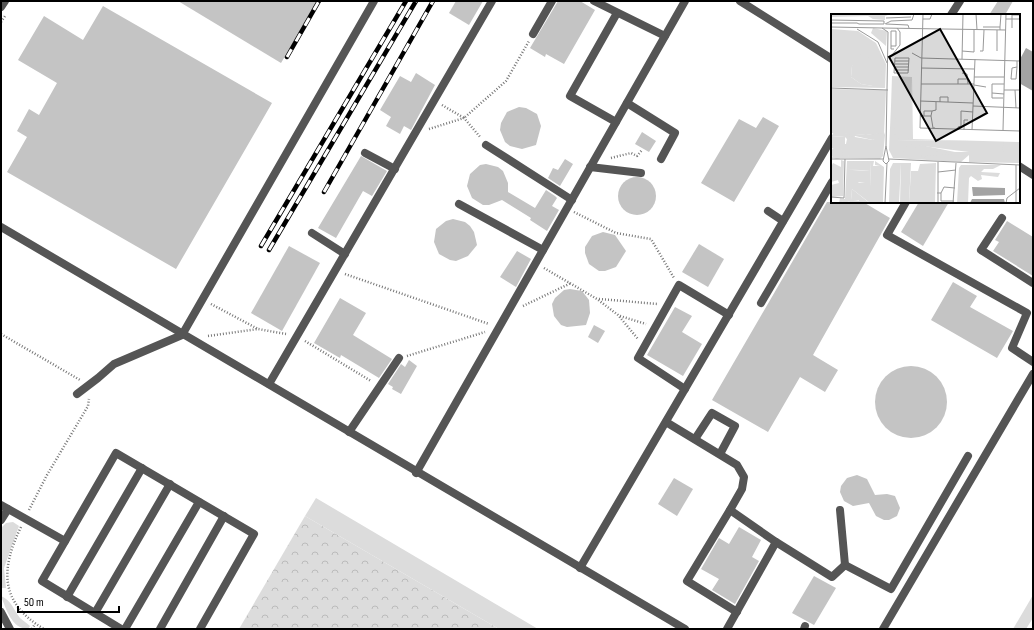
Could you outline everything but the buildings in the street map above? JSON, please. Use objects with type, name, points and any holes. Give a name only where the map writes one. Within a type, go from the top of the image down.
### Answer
[{"type":"lane","points":[[1,7],[5,1]]},
{"type":"lane","points":[[77,394],[114,364],[186,337],[374,1]]},
{"type":"lane","points":[[269,384],[492,1]]},
{"type":"lane","points":[[533,34],[552,1]]},
{"type":"lane","points":[[594,1],[665,36]]},
{"type":"lane","points":[[416,473],[506,314],[568,209],[685,1]]},
{"type":"lane","points":[[740,1],[831,58]]},
{"type":"lane","points":[[952,14],[960,1]]},
{"type":"lane","points":[[616,122],[570,96],[617,13]]},
{"type":"lane","points":[[627,103],[675,132],[660,159]]},
{"type":"lane","points":[[580,568],[831,140]]},
{"type":"lane","points":[[486,145],[572,200]]},
{"type":"lane","points":[[365,153],[395,168]]},
{"type":"lane","points":[[592,165],[641,172]]},
{"type":"lane","points":[[1020,167],[1033,175]]},
{"type":"lane","points":[[761,303],[831,184]]},
{"type":"lane","points":[[905,203],[887,235],[1027,313],[1012,348],[1033,362]]},
{"type":"lane","points":[[459,204],[543,250]]},
{"type":"lane","points":[[768,211],[783,221]]},
{"type":"lane","points":[[1002,218],[980,250],[1033,283]]},
{"type":"lane","points":[[1,227],[186,337],[269,384],[416,473],[685,629]]},
{"type":"lane","points":[[312,233],[345,254]]},
{"type":"lane","points":[[685,389],[638,358],[679,285],[729,314]]},
{"type":"lane","points":[[349,432],[399,358]]},
{"type":"lane","points":[[883,629],[1033,374]]},
{"type":"lane","points":[[695,439],[712,413],[735,426],[720,454]]},
{"type":"lane","points":[[666,422],[737,465],[744,477],[742,489],[687,581],[737,612]]},
{"type":"lane","points":[[121,629],[42,581],[116,453],[254,534],[200,629]]},
{"type":"lane","points":[[846,565],[891,589],[968,456]]},
{"type":"lane","points":[[67,596],[142,468]]},
{"type":"lane","points":[[95,614],[170,484]]},
{"type":"lane","points":[[125,629],[199,502]]},
{"type":"lane","points":[[1,520],[4,507],[65,541]]},
{"type":"lane","points":[[730,510],[776,542],[832,577],[846,565]]},
{"type":"lane","points":[[840,510],[846,565]]},
{"type":"lane","points":[[160,629],[224,516]]},
{"type":"lane","points":[[727,629],[776,542]]},
{"type":"lane","points":[[1,612],[10,629]]},
{"type":"path","points":[[414,134],[464,118],[506,81],[533,34]]},
{"type":"path","points":[[434,101],[464,118],[486,145]]},
{"type":"path","points":[[592,165],[631,153],[637,156],[642,150]]},
{"type":"path","points":[[568,209],[616,233],[651,239],[679,285]]},
{"type":"path","points":[[536,263],[598,299],[618,315],[644,347]]},
{"type":"path","points":[[335,271],[499,328]]},
{"type":"path","points":[[506,314],[571,283]]},
{"type":"path","points":[[598,299],[668,304]]},
{"type":"path","points":[[618,315],[656,327]]},
{"type":"path","points":[[399,358],[499,328]]},
{"type":"path","points":[[186,337],[258,329],[297,336],[380,386]]},
{"type":"path","points":[[1,334],[80,380],[86,387],[88,406],[47,474],[18,532],[7,569],[10,592],[15,604],[24,617],[44,629]]},
{"type":"path","points":[[32,629],[35,624]]},
{"type":"green space","points":[[316,498],[538,629],[499,629],[305,516]]},
{"type":"green space","points":[[305,516],[499,629],[239,629]]},
{"type":"green space","points":[[13,522],[19,526],[4,568],[6,588],[1,588],[1,528],[6,523]]},
{"type":"green space","points":[[1033,595],[1033,618],[1026,629],[1013,629]]},
{"type":"green space","points":[[1,596],[8,600],[20,618],[30,626],[28,629],[18,626],[14,622],[10,617]]},
{"type":"shaded area","points":[[1026,48],[1033,52],[1033,91],[1020,84],[1020,59]]},
{"type":"railway","points":[[287,57],[319,1]]},
{"type":"railway","points":[[261,246],[406,1]]},
{"type":"railway","points":[[269,250],[416,1]]},
{"type":"railway","points":[[324,192],[433,1]]}]
